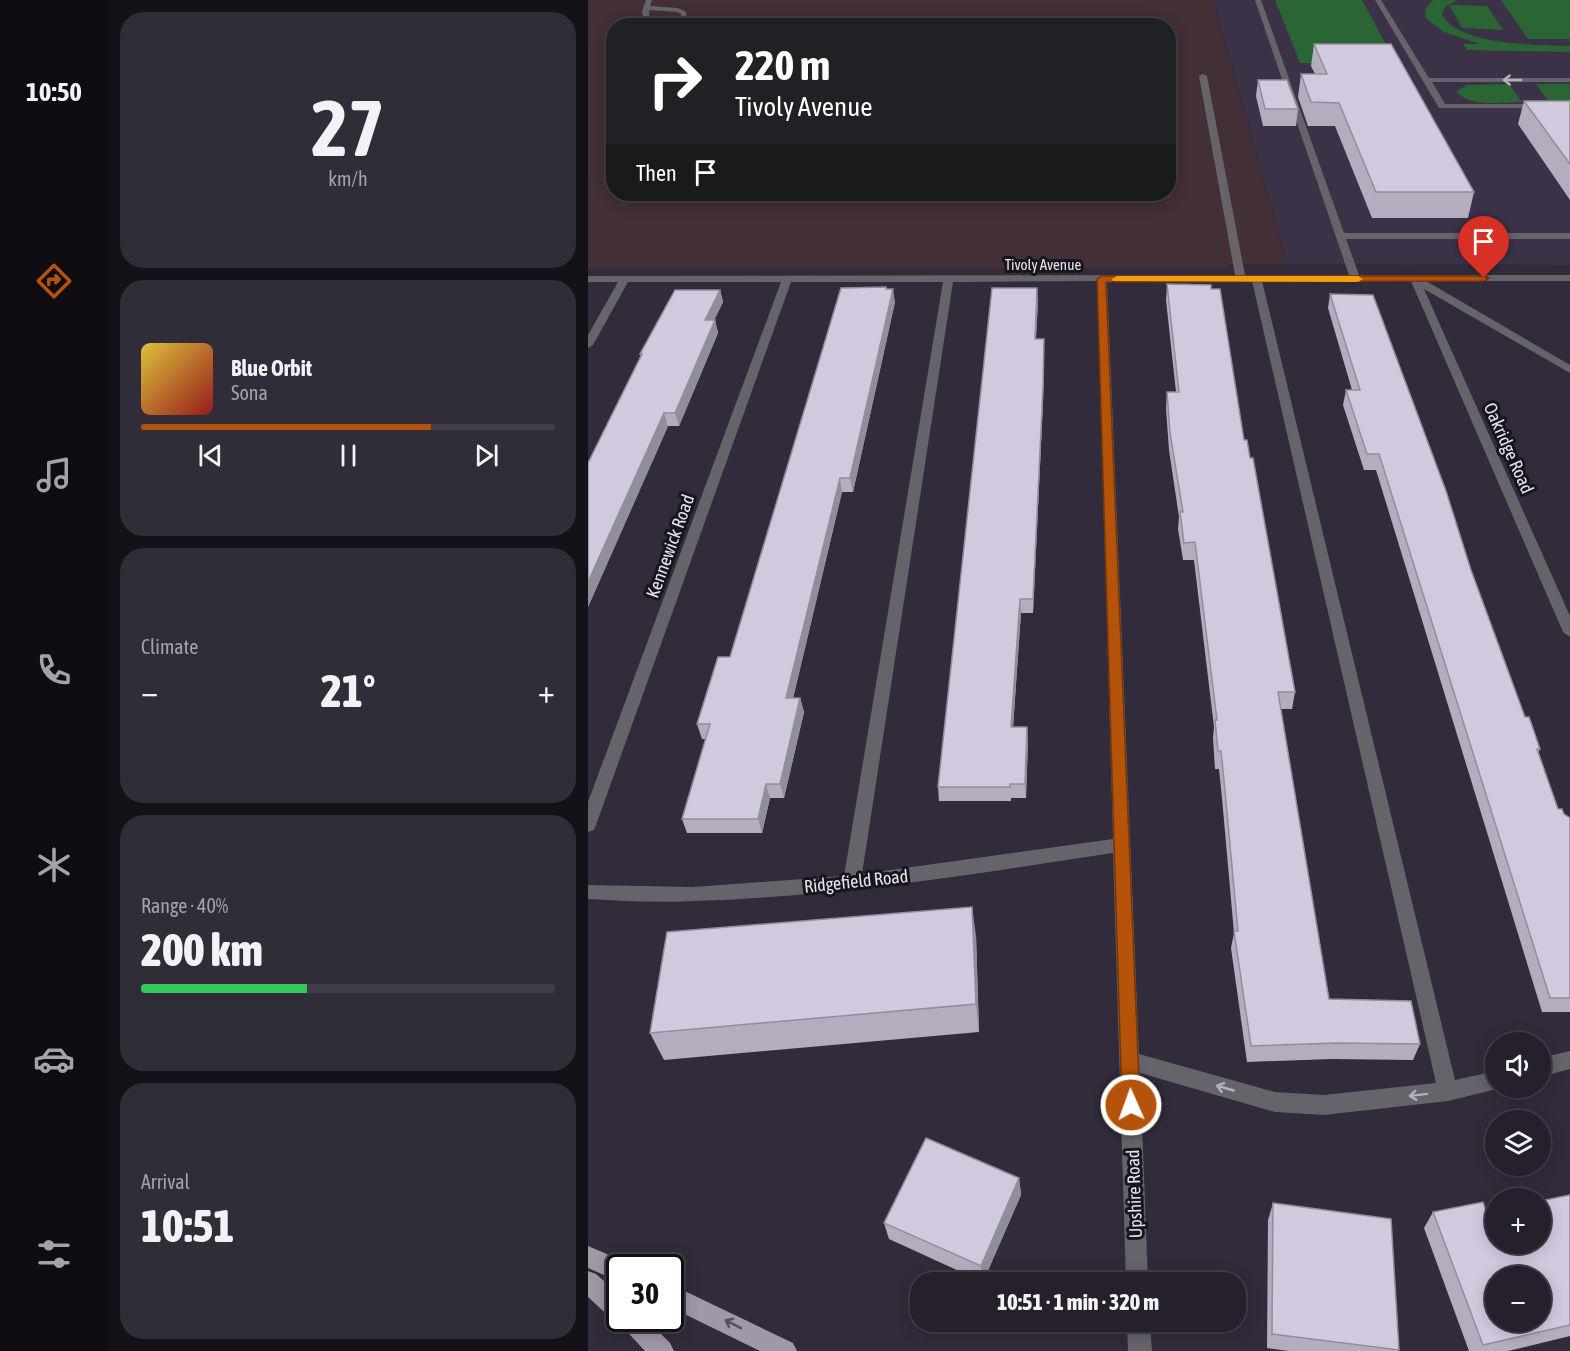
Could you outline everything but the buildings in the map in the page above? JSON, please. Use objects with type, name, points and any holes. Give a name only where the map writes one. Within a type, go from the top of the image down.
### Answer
[{"type":"main road","points":[[588,1257],[606,1265]]},
{"type":"main road","points":[[588,1282],[606,1298]]},
{"type":"main road","points":[[684,1302],[785,1351]]},
{"type":"main road","points":[[642,1332],[662,1351]]},
{"type":"street","points":[[647,18],[646,8],[649,0]]},
{"type":"street","points":[[1258,0],[1355,279]]},
{"type":"street","points":[[1378,0],[1442,106],[1570,106]]},
{"type":"street","points":[[646,8],[678,10],[684,13],[684,18]]},
{"type":"street","points":[[1203,76],[1249,279],[1448,1091]]},
{"type":"street","points":[[1426,80],[1570,80]]},
{"type":"street","points":[[1341,236],[1570,236]]},
{"type":"street","name":"Tivoly Avenue","points":[[588,279],[1570,278]]},
{"type":"street","points":[[588,345],[625,279]]},
{"type":"street","name":"Kennewick Road","points":[[588,825],[787,279]]},
{"type":"street","points":[[852,882],[948,279]]},
{"type":"street","name":"Upshire Road","points":[[1102,279],[1137,1272]]},
{"type":"street","points":[[1415,279],[1570,370]]},
{"type":"street","name":"Oakridge Road","points":[[1415,279],[1566,614],[1570,632]]},
{"type":"street","name":"Ridgefield Road","points":[[588,892],[691,894],[852,882],[1122,845]]},
{"type":"street","points":[[1551,1065],[1570,1060]]},
{"type":"street","points":[[1130,1061],[1275,1102],[1324,1105],[1448,1091],[1485,1083]]},
{"type":"street","points":[[1139,1332],[1140,1351]]},
{"type":"shaded area","points":[[588,0],[1213,0],[1287,264],[1231,264],[1226,268],[588,268]]},
{"type":"shaded area","points":[[1213,0],[1570,0],[1570,265],[1287,264]]},
{"type":"green space","points":[[1275,0],[1362,0],[1396,63],[1300,63]]},
{"type":"green space","points":[[1433,0],[1457,0],[1445,7],[1442,14],[1450,25],[1464,32],[1500,42],[1570,46],[1570,52],[1467,50],[1463,44],[1480,44],[1444,32],[1426,18],[1425,9]]},
{"type":"green space","points":[[1501,0],[1570,0],[1570,39],[1528,39]]},
{"type":"green space","points":[[1449,5],[1487,6],[1503,30],[1462,28]]},
{"type":"green space","points":[[1509,84],[1522,102],[1477,102],[1469,100],[1457,91],[1467,85]]},
{"type":"green space","points":[[1536,84],[1570,84],[1570,102],[1549,102]]},
{"type":"slow traffic","points":[[1117,279],[1358,279]]},
{"type":"route","points":[[1131,1105],[1102,279],[1484,278]]}]
